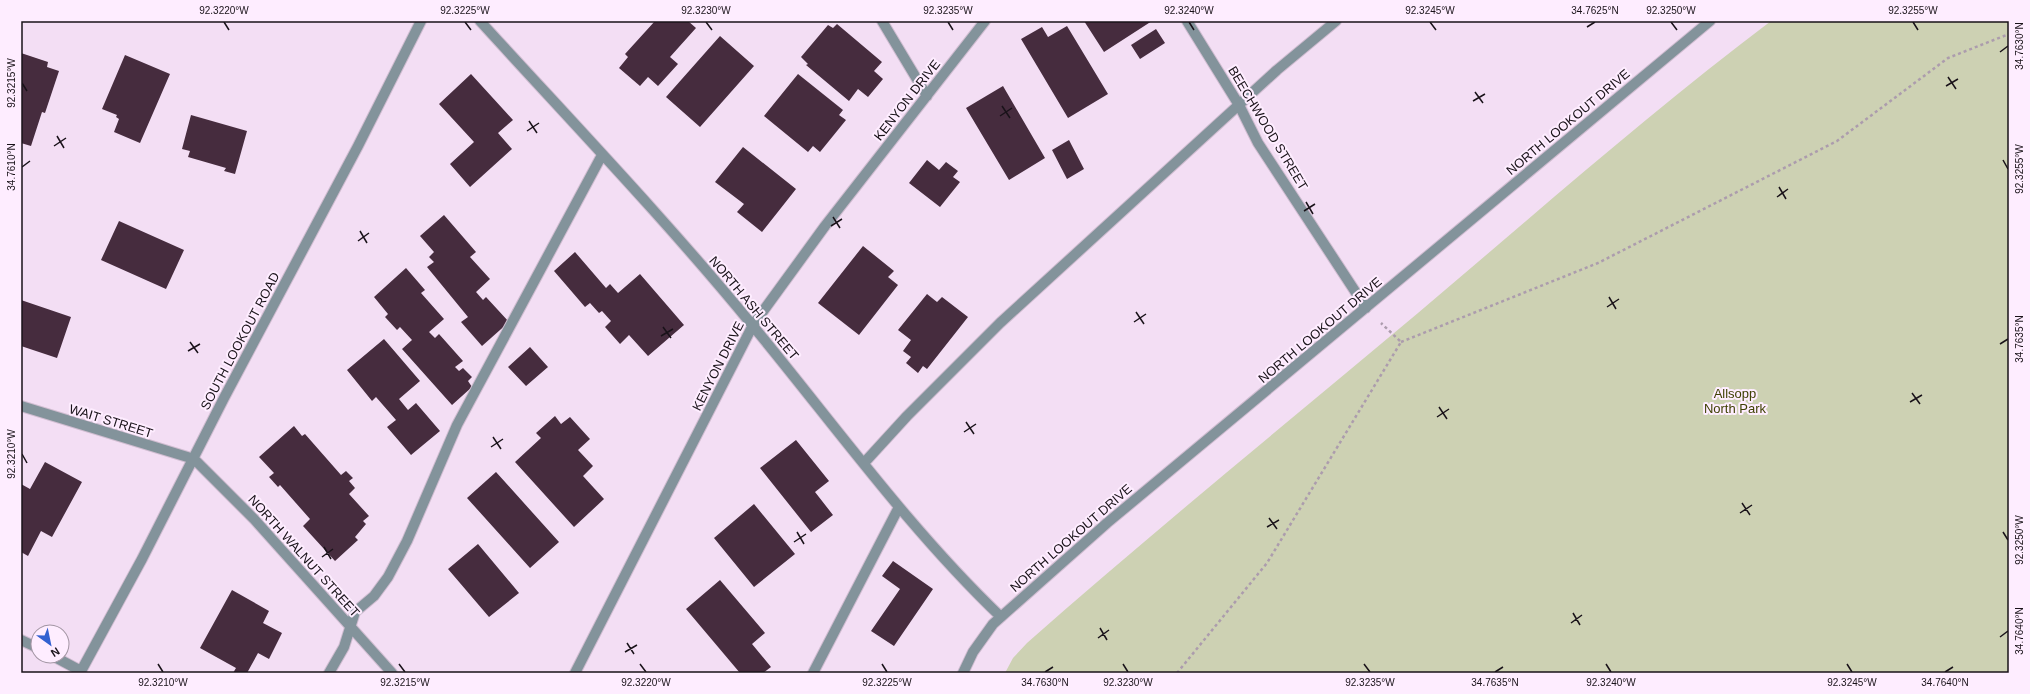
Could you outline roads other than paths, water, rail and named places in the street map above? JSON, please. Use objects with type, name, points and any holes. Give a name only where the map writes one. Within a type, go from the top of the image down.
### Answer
[{"type":"street","name":"SOUTH LOOKOUT ROAD","points":[[81,672],[358,146],[421,21]]},
{"type":"street","name":"NORTH ASH STREET","points":[[480,21],[602,155],[753,325],[900,507],[977,594],[1001,617]]},
{"type":"street","points":[[882,21],[927,96]]},
{"type":"street","name":"KENYON DRIVE","points":[[575,673],[753,325],[825,226],[985,21]]},
{"type":"street","name":"BEECHWOOD STREET","points":[[1187,21],[1238,105],[1258,143],[1366,308]]},
{"type":"street","points":[[864,464],[907,416],[1000,324],[1238,105],[1336,21]]},
{"type":"street","name":"NORTH LOOKOUT DRIVE","points":[[963,673],[973,652],[992,624],[1107,523],[1710,21]]},
{"type":"street","points":[[329,673],[344,647],[355,612],[374,596],[388,577],[407,541],[457,425],[602,155]]},
{"type":"street","name":"WAIT STREET","points":[[21,406],[194,459]]},
{"type":"street","name":"NORTH WALNUT STREET","points":[[194,459],[254,519],[392,673]]},
{"type":"street","points":[[813,673],[900,507]]},
{"type":"street","points":[[67,664],[81,672]]},
{"type":"park label","name":"Allsopp North Park","points":[[1735,400]]}]
